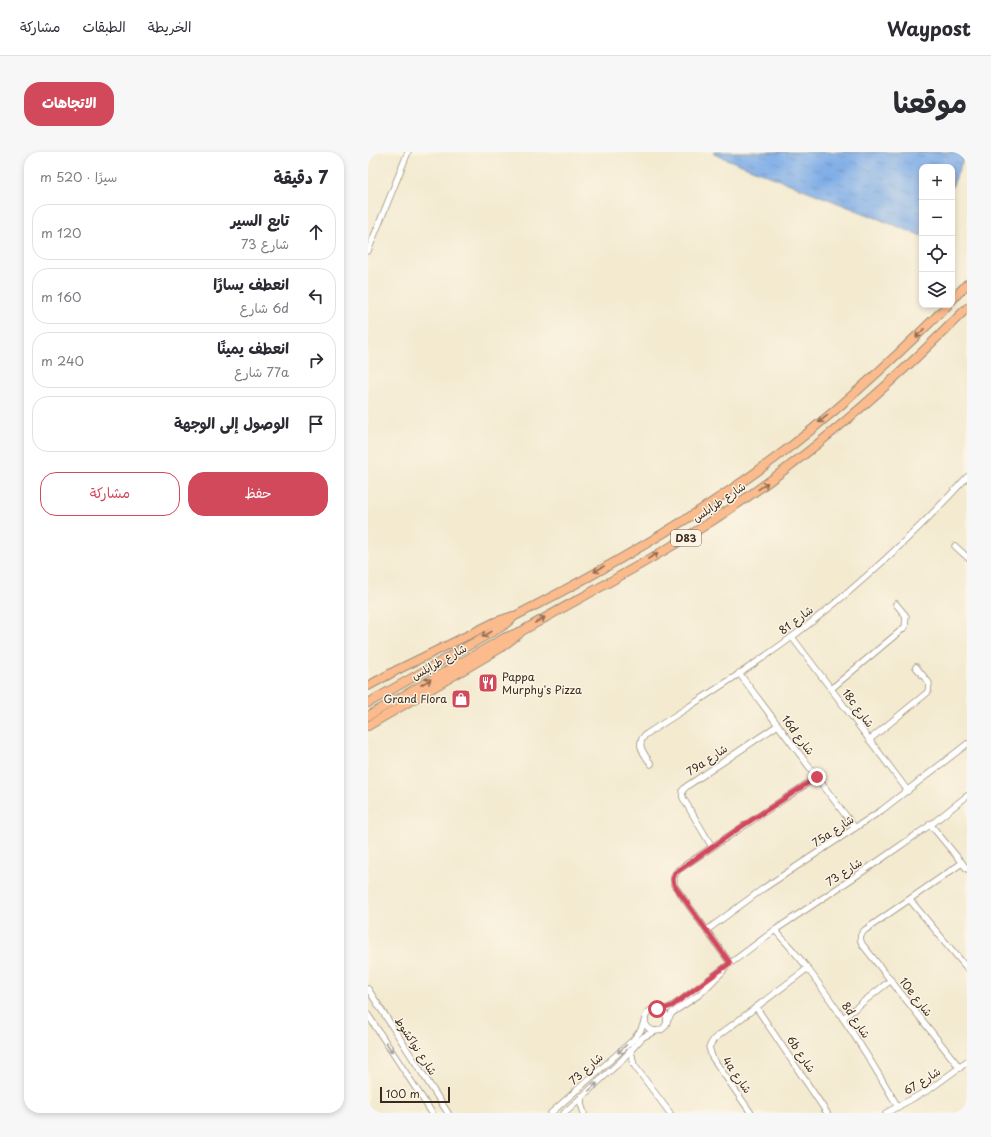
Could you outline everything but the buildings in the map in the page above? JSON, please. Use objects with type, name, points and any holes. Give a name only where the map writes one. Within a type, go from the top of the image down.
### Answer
[{"type":"highway","points":[[955,297],[967,284]]},
{"type":"highway","name":"شارع طرابلس","points":[[368,703],[503,626],[515,616],[673,527],[746,479],[837,408],[913,340],[945,308]]},
{"type":"highway","name":"شارع طرابلس","points":[[368,716],[509,635],[522,631],[690,535],[771,481],[867,403],[911,364],[967,308]]},
{"type":"highway","points":[[368,686],[397,670],[495,622],[515,616]]},
{"type":"highway","points":[[368,726],[499,649],[522,631]]},
{"type":"street","points":[[368,251],[408,152]]},
{"type":"street","name":"شارع 81","points":[[651,764],[640,747],[643,738],[792,637],[873,570],[924,522],[967,477]]},
{"type":"street","points":[[954,546],[967,557]]},
{"type":"street","points":[[831,689],[905,627],[906,616],[896,604]]},
{"type":"street","name":"18c شارع","points":[[792,637],[908,791]]},
{"type":"street","points":[[869,740],[928,692],[928,683],[916,667]]},
{"type":"street","name":"16d شارع","points":[[739,673],[855,828]]},
{"type":"street","name":"79a شارع","points":[[712,847],[683,798],[682,791],[686,786],[778,725]]},
{"type":"street","name":"75a شارع","points":[[707,930],[764,888],[908,791],[967,744]]},
{"type":"street","points":[[731,962],[675,888],[673,879],[678,870],[817,777]]},
{"type":"street","name":"شارع 73","points":[[660,1010],[669,1008],[680,1001],[777,929],[932,823],[967,796]]},
{"type":"street","points":[[932,823],[967,869]]},
{"type":"street","points":[[962,863],[910,900],[967,968]]},
{"type":"street","name":"10e شارع","points":[[910,900],[865,930],[860,936],[862,944],[960,1068]]},
{"type":"street","name":"8d شارع","points":[[777,929],[808,968],[843,1018],[898,1107]]},
{"type":"street","name":"شارع 73","points":[[667,1021],[675,1010],[700,994],[731,962]]},
{"type":"street","points":[[756,1007],[808,968]]},
{"type":"street","points":[[843,1018],[891,980]]},
{"type":"street","name":"شارع نواكشوط","points":[[368,989],[448,1113]]},
{"type":"street","name":"4a شارع","points":[[751,1113],[712,1057],[709,1047],[714,1039],[756,1007]]},
{"type":"street","name":"6b شارع","points":[[756,1007],[786,1048],[827,1113]]},
{"type":"street","points":[[660,1010],[666,1014],[667,1021],[664,1027],[655,1031],[647,1025],[645,1019],[650,1011],[660,1010]]},
{"type":"street","name":"شارع نواكشوط","points":[[368,1015],[432,1113]]},
{"type":"street","name":"شارع 73","points":[[551,1113],[633,1040],[645,1019]]},
{"type":"street","name":"شارع 73","points":[[565,1111],[621,1061],[643,1037],[655,1031]]},
{"type":"street","points":[[631,1051],[634,1065],[670,1113]]},
{"type":"street","points":[[621,1061],[634,1065]]},
{"type":"street","name":"شارع 67","points":[[886,1113],[930,1089],[967,1062]]},
{"type":"street","points":[[582,1096],[581,1104],[584,1113]]},
{"type":"street","points":[[565,1111],[575,1109],[584,1113]]},
{"type":"water","points":[[714,152],[966,152],[955,180],[955,164],[919,164],[919,235],[714,154]]},
{"type":"place","name":"Pappa Murphy's Pizza","points":[[488,683]]},
{"type":"place","name":"Grand Flora","points":[[461,699]]},
{"type":"route","points":[[657,1009],[666,1009],[672,1006],[730,963],[674,885],[673,879],[675,873],[764,811],[817,777]]}]
